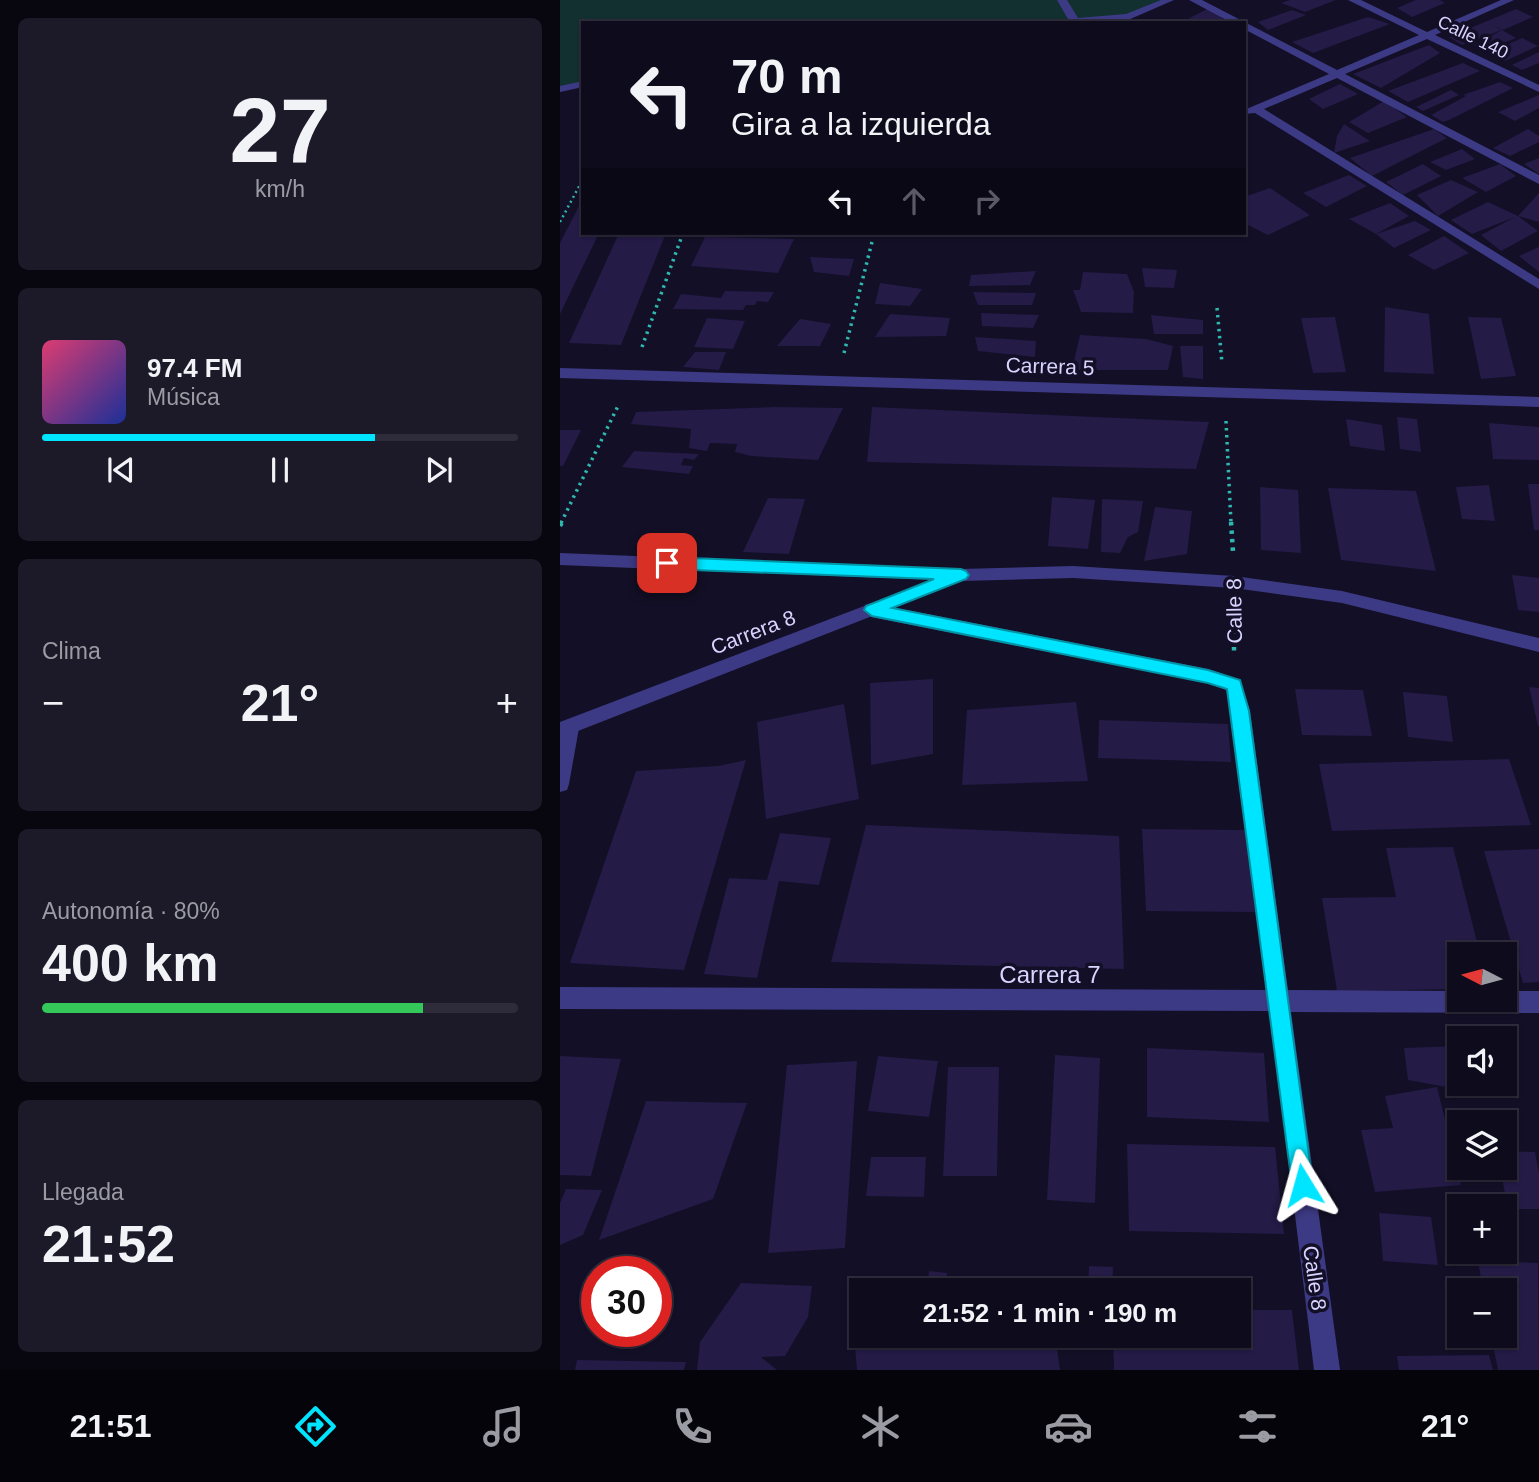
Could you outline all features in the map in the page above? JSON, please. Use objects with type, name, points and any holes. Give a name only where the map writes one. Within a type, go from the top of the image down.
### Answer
[{"type":"street","points":[[1062,0],[1074,21]]},
{"type":"street","points":[[1102,21],[1129,20],[1169,0]]},
{"type":"street","points":[[1194,0],[1236,21]]},
{"type":"street","name":"Calle 140","points":[[1353,0],[1539,89]]},
{"type":"street","points":[[1250,111],[1507,0]]},
{"type":"street","points":[[1246,26],[1539,180]]},
{"type":"street","points":[[560,89],[581,84]]},
{"type":"street","points":[[1250,111],[1539,285]]},
{"type":"street","name":"Carrera 5","points":[[560,373],[1539,402]]},
{"type":"street","points":[[560,559],[961,575],[1073,572],[1234,582],[1342,597],[1539,645]]},
{"type":"street","name":"Carrera 8","points":[[565,729],[961,575]]},
{"type":"street","points":[[872,610],[1208,676],[1234,685]]},
{"type":"street","name":"Calle 8","points":[[1234,685],[1241,711],[1327,1370]]},
{"type":"street","points":[[560,784],[565,729]]},
{"type":"street","name":"Carrera 7","points":[[560,998],[1539,1002]]},
{"type":"path","points":[[560,222],[581,183]]},
{"type":"path","points":[[836,381],[872,243]]},
{"type":"path","name":"Calle 8","points":[[1217,309],[1225,393],[1234,582],[1234,685]]},
{"type":"green space","points":[[560,0],[1169,0],[1128,17],[1076,21],[581,21],[581,86],[560,91]]},
{"type":"building","points":[[1290,0],[1336,0],[1305,12],[1281,3]]},
{"type":"building","points":[[1416,0],[1440,0],[1445,3],[1412,17],[1397,8]]},
{"type":"building","points":[[1209,8],[1226,21],[1184,21]]},
{"type":"building","points":[[1516,9],[1533,17],[1503,30],[1488,23],[1502,30],[1462,45],[1449,37]]},
{"type":"building","points":[[1292,10],[1306,15],[1268,30],[1258,22]]},
{"type":"building","points":[[1368,17],[1390,24],[1313,53],[1292,42]]},
{"type":"building","points":[[1502,30],[1516,38],[1484,51],[1474,45]]},
{"type":"building","points":[[1522,38],[1538,46],[1505,61],[1489,53]]},
{"type":"building","points":[[1429,45],[1440,53],[1381,88],[1353,74]]},
{"type":"building","points":[[1539,52],[1539,63],[1522,70],[1512,65]]},
{"type":"building","points":[[1463,63],[1480,71],[1408,102],[1388,91]]},
{"type":"building","points":[[1500,82],[1513,88],[1443,122],[1431,115],[1466,96],[1463,95]]},
{"type":"building","points":[[1340,84],[1358,94],[1323,109],[1309,99]]},
{"type":"building","points":[[1451,90],[1459,95],[1423,111],[1416,107]]},
{"type":"building","points":[[1539,95],[1539,108],[1515,121],[1498,112]]},
{"type":"building","points":[[1384,101],[1407,117],[1368,133],[1349,122]]},
{"type":"building","points":[[1344,124],[1370,141],[1334,153],[1337,136]]},
{"type":"building","points":[[1434,129],[1447,138],[1372,176],[1350,158]]},
{"type":"building","points":[[1528,129],[1539,136],[1539,142],[1510,156],[1493,148]]},
{"type":"building","points":[[1462,149],[1475,159],[1446,170],[1430,162]]},
{"type":"building","points":[[1539,158],[1539,174],[1524,164]]},
{"type":"building","points":[[1423,164],[1441,176],[1403,195],[1386,182]]},
{"type":"building","points":[[1500,164],[1516,176],[1486,192],[1462,178]]},
{"type":"building","points":[[1349,175],[1367,186],[1326,207],[1303,193]]},
{"type":"building","points":[[1451,180],[1478,192],[1438,216],[1417,195]]},
{"type":"building","points":[[1270,188],[1310,215],[1268,235],[1246,224],[1246,196]]},
{"type":"building","points":[[1539,193],[1539,222],[1518,216]]},
{"type":"building","points":[[581,202],[581,235],[598,235],[560,314],[560,243]]},
{"type":"building","points":[[1488,202],[1518,216],[1538,231],[1501,251],[1481,235],[1515,217],[1472,234],[1451,220]]},
{"type":"building","points":[[1390,203],[1409,216],[1376,234],[1349,219]]},
{"type":"building","points":[[1415,221],[1431,230],[1394,248],[1376,234]]},
{"type":"building","points":[[618,235],[665,235],[621,345],[569,343]]},
{"type":"building","points":[[1444,236],[1469,253],[1434,270],[1408,255]]},
{"type":"building","points":[[705,237],[794,239],[778,273],[691,266]]},
{"type":"building","points":[[1539,247],[1539,272],[1519,256]]},
{"type":"building","points":[[810,257],[854,259],[849,276],[814,272]]},
{"type":"building","points":[[1142,268],[1177,270],[1174,288],[1145,287]]},
{"type":"building","points":[[1036,271],[1030,285],[969,286],[971,275]]},
{"type":"building","points":[[1083,272],[1127,274],[1134,292],[1133,313],[1081,312],[1073,290],[1080,290]]},
{"type":"building","points":[[880,283],[922,289],[910,306],[875,304]]},
{"type":"building","points":[[725,291],[774,292],[768,302],[757,301],[755,305],[746,305],[743,310],[673,309],[681,294],[721,298]]},
{"type":"building","points":[[973,292],[1036,293],[1032,305],[978,305]]},
{"type":"building","points":[[1385,307],[1429,314],[1434,374],[1384,372]]},
{"type":"building","points":[[981,313],[1039,315],[1033,328],[982,326]]},
{"type":"building","points":[[890,314],[950,318],[946,336],[875,337]]},
{"type":"building","points":[[1151,315],[1203,320],[1203,334],[1154,334]]},
{"type":"building","points":[[1335,317],[1346,372],[1313,373],[1301,318]]},
{"type":"building","points":[[1468,317],[1501,318],[1516,376],[1481,379]]},
{"type":"building","points":[[707,318],[745,321],[733,349],[694,347]]},
{"type":"building","points":[[800,319],[831,324],[820,346],[777,346]]},
{"type":"building","points":[[1080,335],[1146,339],[1173,346],[1168,370],[1072,370]]},
{"type":"building","points":[[975,337],[1036,341],[1035,357],[978,351]]},
{"type":"building","points":[[1180,346],[1203,346],[1203,379],[1183,377]]},
{"type":"building","points":[[695,352],[726,352],[719,370],[683,367]]},
{"type":"building","points":[[775,407],[843,408],[818,460],[751,456],[735,452],[737,444],[710,443],[707,451],[689,448],[691,429],[631,424],[636,412]]},
{"type":"building","points":[[872,407],[1209,422],[1196,469],[867,462]]},
{"type":"building","points":[[1397,417],[1417,419],[1421,452],[1400,449]]},
{"type":"building","points":[[1346,419],[1382,425],[1385,451],[1350,446]]},
{"type":"building","points":[[1489,423],[1539,427],[1539,460],[1493,459]]},
{"type":"building","points":[[560,430],[581,430],[563,466],[560,466]]},
{"type":"building","points":[[634,451],[699,454],[694,460],[684,458],[681,465],[693,466],[689,474],[622,467]]},
{"type":"building","points":[[1528,484],[1539,484],[1539,530],[1534,530]]},
{"type":"building","points":[[1489,485],[1495,521],[1462,519],[1456,487]]},
{"type":"building","points":[[1260,487],[1298,490],[1301,553],[1261,550]]},
{"type":"building","points":[[1328,488],[1416,491],[1436,571],[1341,560]]},
{"type":"building","points":[[1052,497],[1095,500],[1088,549],[1048,546]]},
{"type":"building","points":[[768,498],[805,499],[789,554],[743,552]]},
{"type":"building","points":[[1102,499],[1143,501],[1138,532],[1128,537],[1120,553],[1101,552]]},
{"type":"building","points":[[1155,507],[1192,511],[1187,554],[1144,561]]},
{"type":"building","points":[[1512,575],[1539,578],[1539,612],[1518,610]]},
{"type":"building","points":[[933,679],[933,754],[871,765],[870,683]]},
{"type":"building","points":[[1529,687],[1539,688],[1539,726],[1538,726]]},
{"type":"building","points":[[1295,689],[1363,690],[1372,736],[1302,735]]},
{"type":"building","points":[[1403,692],[1447,696],[1453,742],[1408,737]]},
{"type":"building","points":[[1076,702],[1088,781],[962,785],[967,710]]},
{"type":"building","points":[[844,704],[859,799],[766,819],[757,722]]},
{"type":"building","points":[[1099,720],[1228,724],[1231,762],[1098,758]]},
{"type":"building","points":[[1509,759],[1531,825],[1332,831],[1319,764]]},
{"type":"building","points":[[746,760],[684,970],[570,963],[636,771],[718,766]]},
{"type":"building","points":[[866,825],[1119,836],[1124,969],[831,962]]},
{"type":"building","points":[[1142,829],[1245,830],[1255,912],[1146,911]]},
{"type":"building","points":[[780,833],[831,838],[819,885],[779,881],[757,978],[704,974],[729,878],[767,880]]},
{"type":"building","points":[[1453,847],[1477,942],[1447,942],[1447,989],[1337,991],[1322,898],[1396,897],[1386,848]]},
{"type":"building","points":[[1539,849],[1539,982],[1523,983],[1517,963],[1517,942],[1511,942],[1484,851]]},
{"type":"building","points":[[1447,1046],[1447,1087],[1408,1080],[1404,1048]]},
{"type":"building","points":[[1147,1048],[1264,1053],[1269,1122],[1147,1117]]},
{"type":"building","points":[[1055,1055],[1100,1058],[1095,1203],[1047,1200]]},
{"type":"building","points":[[560,1056],[621,1059],[591,1176],[560,1175]]},
{"type":"building","points":[[878,1056],[938,1061],[929,1117],[868,1111]]},
{"type":"building","points":[[857,1061],[845,1248],[768,1253],[787,1065]]},
{"type":"building","points":[[948,1067],[999,1067],[997,1176],[943,1176]]},
{"type":"building","points":[[1437,1087],[1447,1128],[1447,1180],[1460,1180],[1461,1185],[1375,1192],[1361,1130],[1393,1128],[1385,1096]]},
{"type":"building","points":[[646,1101],[747,1103],[713,1199],[599,1240]]},
{"type":"building","points":[[1127,1144],[1275,1147],[1284,1234],[1129,1231]]},
{"type":"building","points":[[1517,1151],[1535,1152],[1539,1173],[1539,1209],[1517,1209],[1517,1194],[1505,1194],[1502,1180],[1517,1180]]},
{"type":"building","points":[[871,1157],[926,1157],[924,1197],[866,1196]]},
{"type":"building","points":[[566,1189],[602,1190],[583,1235],[560,1245],[560,1203]]},
{"type":"building","points":[[1379,1213],[1431,1217],[1438,1265],[1383,1261]]},
{"type":"building","points":[[1538,1263],[1539,1370],[1498,1370],[1494,1348],[1517,1348],[1517,1278],[1481,1278],[1479,1264]]},
{"type":"building","points":[[1089,1266],[1113,1267],[1113,1278],[1088,1278]]},
{"type":"building","points":[[929,1271],[947,1273],[946,1278],[928,1278]]},
{"type":"building","points":[[741,1283],[812,1286],[808,1317],[785,1356],[761,1357],[777,1370],[697,1370],[700,1342]]},
{"type":"building","points":[[1251,1310],[1292,1310],[1299,1370],[1114,1370],[1113,1348],[1251,1348]]},
{"type":"building","points":[[855,1348],[1057,1349],[1060,1370],[857,1370]]},
{"type":"building","points":[[1489,1355],[1493,1370],[1399,1370],[1397,1356]]},
{"type":"building","points":[[577,1360],[686,1362],[684,1370],[575,1370]]},
{"type":"route","points":[[667,563],[961,575],[872,610],[1208,676],[1234,685],[1241,711],[1303,1185]]}]
